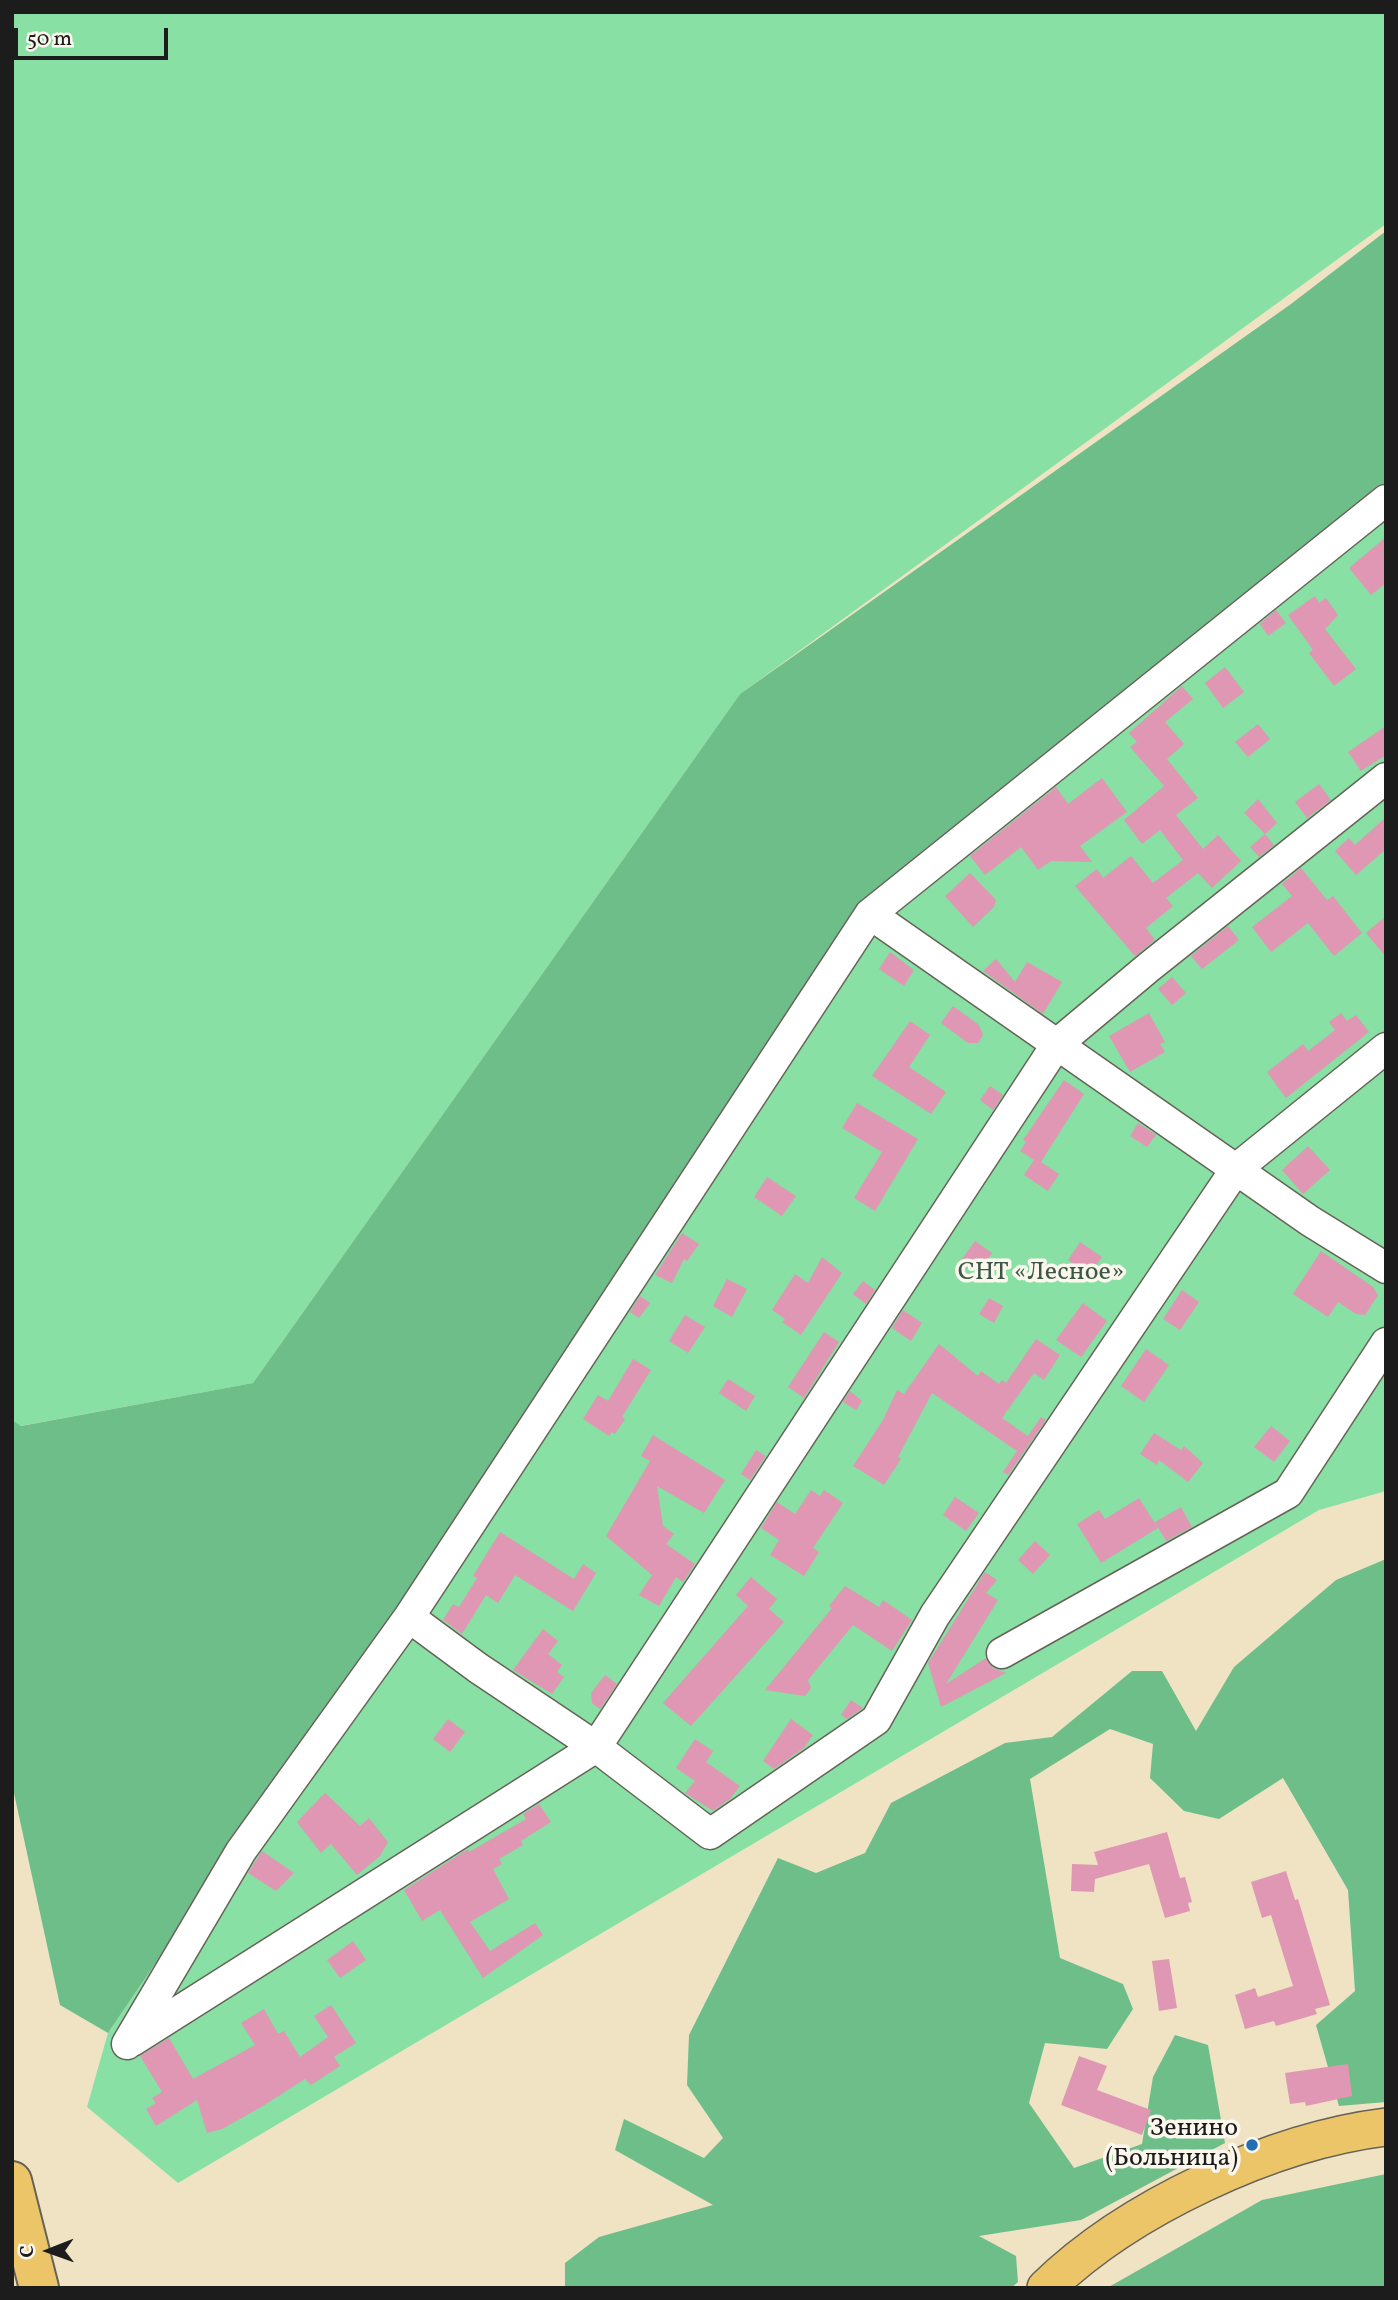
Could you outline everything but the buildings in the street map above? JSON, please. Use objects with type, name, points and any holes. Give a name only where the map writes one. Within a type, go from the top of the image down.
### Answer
[{"type":"highway","points":[[12,2181],[39,2288]]},
{"type":"main road","points":[[1046,2288],[1098,2242],[1207,2182],[1308,2143],[1386,2127]]},
{"type":"main road","points":[[23,2219],[47,2288]]},
{"type":"street","points":[[1386,500],[870,914],[409,1617],[241,1851],[127,2044],[596,1746],[1057,1044],[1386,778]]},
{"type":"street","points":[[870,914],[1310,1221],[1386,1268]]},
{"type":"street","points":[[409,1617],[478,1668],[596,1746],[710,1834],[876,1720],[935,1615],[1236,1169],[1386,1048]]},
{"type":"street","points":[[1002,1653],[1288,1493],[1386,1343]]},
{"type":"green space","points":[[12,12],[1386,12],[1386,224],[740,694],[253,1383],[20,1426],[12,1420]]},
{"type":"green space","points":[[1386,231],[1386,494],[881,896],[108,2033],[60,2005],[12,1784],[12,1420],[21,1426],[253,1383],[740,694],[1291,304]]},
{"type":"green space","name":"СНТ «Лесное»","points":[[1386,494],[1386,1491],[1319,1510],[178,2183],[87,2107],[108,2033],[881,896]]},
{"type":"green space","points":[[1386,1559],[1386,2102],[1339,2106],[1316,2025],[1355,1991],[1348,1890],[1283,1778],[1219,1819],[1184,1811],[1150,1778],[1153,1744],[1110,1729],[1030,1779],[1060,1958],[1123,1984],[1133,2009],[1107,2049],[1045,2043],[1029,2103],[1074,2168],[1142,2144],[1153,2077],[1175,2035],[1208,2045],[1225,2143],[1081,2220],[979,2236],[1016,2256],[1018,2282],[1011,2288],[565,2288],[565,2263],[599,2237],[713,2205],[615,2150],[624,2119],[704,2158],[723,2138],[687,2085],[689,2035],[778,1858],[816,1873],[865,1853],[891,1803],[1005,1743],[1052,1737],[1132,1671],[1162,1671],[1196,1731],[1234,1667],[1336,1580]]},
{"type":"green space","points":[[1386,2174],[1386,2288],[1107,2288],[1262,2200]]},
{"type":"place","name":"Зенино (Больница)","points":[[1252,2145]]}]
